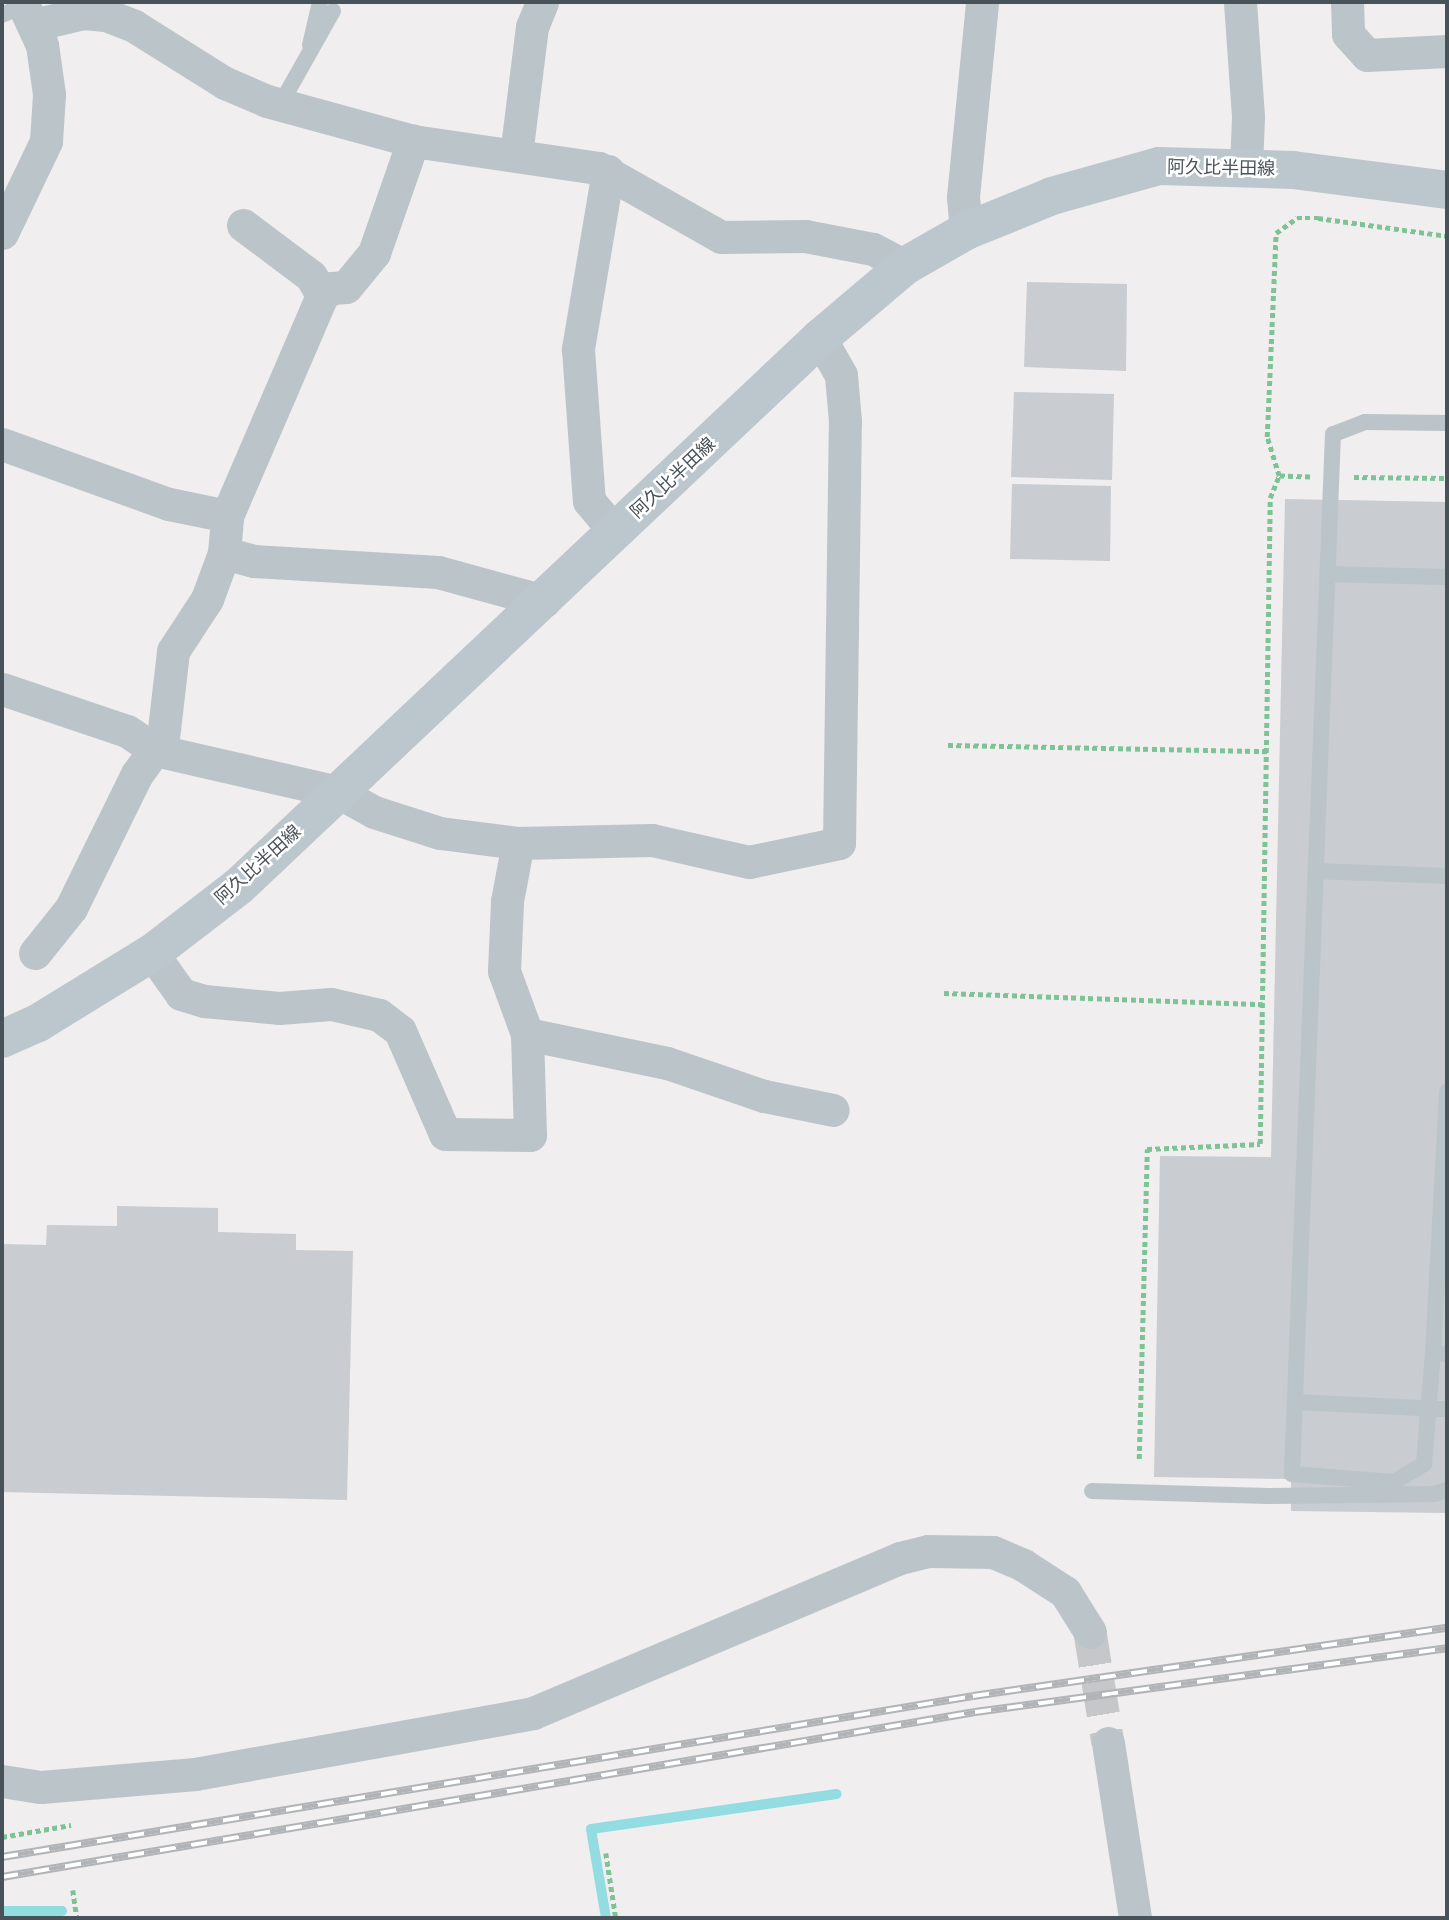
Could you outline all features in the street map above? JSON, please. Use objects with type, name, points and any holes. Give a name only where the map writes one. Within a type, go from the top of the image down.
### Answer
[{"type":"main road","name":"阿久比半田線","points":[[2,1039],[38,1023],[152,953],[239,886],[820,338],[905,267],[966,231],[1052,196],[1159,166],[1246,167],[1447,190]]},
{"type":"street","points":[[516,155],[532,27],[542,2]]},
{"type":"street","points":[[966,231],[963,197],[982,2]]},
{"type":"street","points":[[1240,2],[1248,117],[1246,167]]},
{"type":"street","points":[[1347,2],[1348,34],[1367,55],[1447,51]]},
{"type":"street","points":[[20,12],[106,15],[134,26],[225,83],[280,105],[413,141],[608,171],[721,237],[806,236],[873,249],[905,267]]},
{"type":"street","points":[[2,233],[46,141],[49,94],[42,45],[20,12]]},
{"type":"street","points":[[36,954],[71,908],[137,774],[163,738],[173,651],[207,599],[224,553],[227,516],[322,295],[332,288],[346,287],[374,253],[413,141]]},
{"type":"street","points":[[608,171],[578,349],[589,501],[615,532]]},
{"type":"street","points":[[243,225],[311,276],[322,295]]},
{"type":"street","points":[[2,689],[127,732],[155,750],[338,792],[374,812],[440,833],[518,843],[652,840],[749,862],[839,843],[845,421],[841,375],[820,338]]},
{"type":"street","points":[[2,444],[169,504],[227,516]]},
{"type":"street","points":[[224,553],[253,561],[438,572],[544,601]]},
{"type":"street","points":[[152,953],[181,994],[204,1001],[279,1009],[331,1004],[354,1007],[389,1021],[400,1031],[445,1134],[530,1135],[527,1034],[504,971],[507,901],[518,843]]},
{"type":"street","points":[[527,1034],[667,1063],[764,1096],[833,1110]]},
{"type":"street","points":[[2,1781],[41,1787],[195,1773],[533,1713],[900,1558],[929,1551],[993,1552],[1023,1565],[1065,1592],[1090,1632]]},
{"type":"street","points":[[1108,1743],[1135,1918]]},
{"type":"lane","points":[[280,105],[327,6]]},
{"type":"lane","points":[[1447,423],[1365,422],[1333,434],[1292,1474],[1394,1482],[1424,1464],[1440,1354],[1447,1091]]},
{"type":"lane","points":[[1328,574],[1447,577]]},
{"type":"lane","points":[[1316,871],[1447,876]]},
{"type":"lane","points":[[1295,1402],[1440,1409]]},
{"type":"lane","points":[[1092,1491],[1268,1496],[1434,1494],[1447,1490]]},
{"type":"path","points":[[1139,1459],[1147,1149],[1260,1144],[1269,751],[1270,498],[1279,477],[1267,437],[1276,233],[1297,218],[1318,218],[1447,236]]},
{"type":"path","points":[[1279,477],[1447,478]]},
{"type":"path","points":[[948,745],[1269,751]]},
{"type":"path","points":[[944,993],[1263,1004]]},
{"type":"path","points":[[2,1837],[71,1825]]},
{"type":"path","points":[[606,1853],[617,1918]]},
{"type":"path","points":[[73,1890],[77,1918]]},
{"type":"building","points":[[1027,282],[1127,284],[1126,371],[1024,367]]},
{"type":"building","points":[[1014,392],[1114,394],[1112,480],[1011,477]]},
{"type":"building","points":[[1012,484],[1111,486],[1110,561],[1010,559]]},
{"type":"building","points":[[1285,499],[1447,502],[1447,1513],[1291,1511],[1291,1479],[1154,1477],[1160,1156],[1271,1157]]},
{"type":"building","points":[[117,1206],[218,1208],[218,1232],[296,1234],[296,1250],[353,1251],[347,1500],[2,1492],[2,1244],[46,1245],[47,1225],[117,1226]]},
{"type":"waterway","points":[[606,1918],[591,1829],[837,1794]]},
{"type":"waterway","points":[[2,1911],[62,1911]]},
{"type":"tunnel","points":[[1090,1632],[1108,1743]]},
{"type":"railway","points":[[2,1857],[973,1696],[1447,1628]]},
{"type":"railway","points":[[2,1877],[975,1712],[1447,1648]]}]
